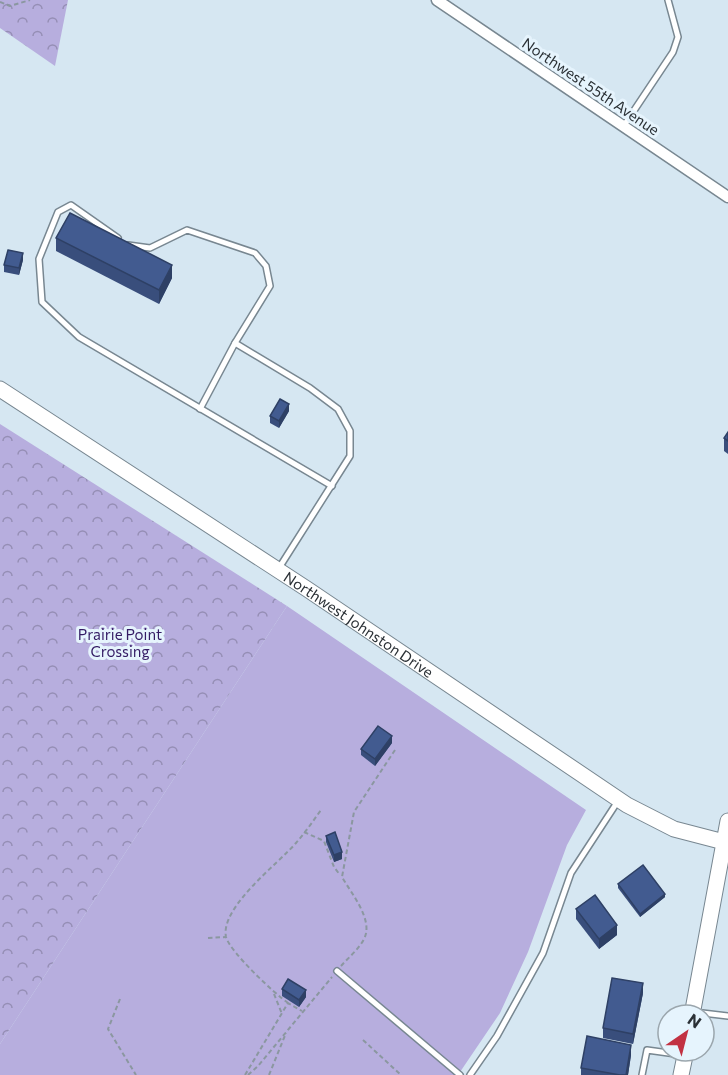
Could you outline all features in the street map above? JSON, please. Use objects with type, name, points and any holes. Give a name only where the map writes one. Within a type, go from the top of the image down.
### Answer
[{"type":"street","name":"Northwest 55th Avenue","points":[[437,0],[728,197]]},
{"type":"street","name":"Northwest Johnston Drive","points":[[0,389],[278,570],[619,800],[650,819],[674,829],[726,843]]},
{"type":"street","points":[[695,1003],[726,843],[728,821]]},
{"type":"lane","points":[[624,126],[673,52],[678,37],[669,0]]},
{"type":"lane","points":[[200,409],[234,343],[270,286],[267,266],[255,253],[187,230],[150,248],[127,244],[71,205],[58,212],[39,259],[42,302],[78,337],[200,409],[332,486]]},
{"type":"lane","points":[[234,343],[310,388],[338,409],[350,431],[350,456],[278,570]]},
{"type":"lane","points":[[470,1075],[497,1036],[543,952],[571,873],[619,800]]},
{"type":"lane","points":[[337,971],[460,1075]]},
{"type":"lane","points":[[642,1075],[647,1050],[656,1051]]},
{"type":"path","points":[[0,2],[10,6],[30,0]]},
{"type":"path","points":[[342,877],[354,812],[395,750]]},
{"type":"path","points":[[303,1011],[288,1004],[274,993],[232,948],[226,937],[230,917],[238,905],[264,874],[295,844],[321,810]]},
{"type":"path","points":[[247,1075],[258,1066],[364,940],[366,930],[364,917],[334,867],[324,841],[304,832]]},
{"type":"path","points":[[208,938],[226,937]]},
{"type":"path","points":[[274,993],[282,1014]]},
{"type":"path","points":[[120,999],[108,1029],[136,1075]]},
{"type":"path","points":[[247,1075],[288,1004]]},
{"type":"path","points":[[269,1075],[288,1029]]},
{"type":"path","points":[[363,1040],[401,1075]]},
{"type":"green space","points":[[0,0],[68,0],[55,66],[0,28]]},
{"type":"green space","name":"Prairie Point Crossing","points":[[0,424],[287,606],[0,1044]]},
{"type":"green space","points":[[287,606],[586,810],[567,845],[528,952],[500,1013],[458,1075],[0,1075],[0,1044]]},
{"type":"building","points":[[70,213],[172,265],[159,290],[56,238]]},
{"type":"building","points":[[8,250],[23,253],[19,268],[4,265]]},
{"type":"building","points":[[280,399],[289,404],[279,421],[270,416]]},
{"type":"building","points":[[378,726],[392,736],[375,759],[361,749]]},
{"type":"building","points":[[335,832],[342,852],[334,855],[326,836]]},
{"type":"building","points":[[643,865],[665,894],[640,914],[618,884]]},
{"type":"building","points":[[595,895],[617,925],[599,939],[576,909]]},
{"type":"building","points":[[612,978],[643,983],[633,1034],[603,1028]]},
{"type":"building","points":[[288,979],[306,990],[299,1000],[282,989]]},
{"type":"building","points":[[587,1036],[631,1045],[626,1075],[581,1068]]}]
